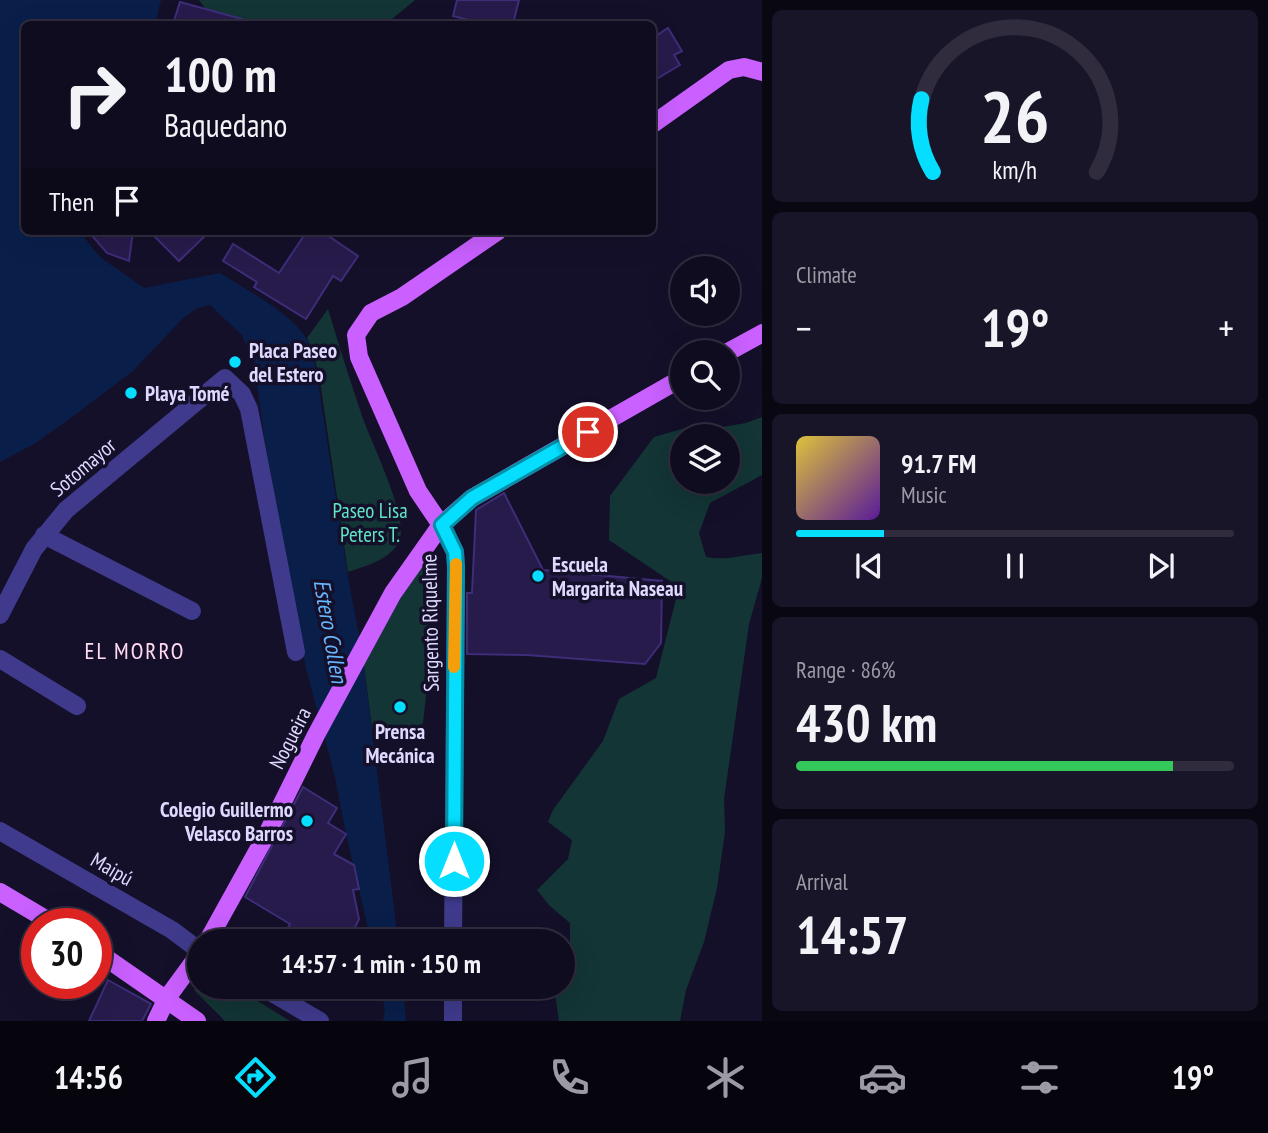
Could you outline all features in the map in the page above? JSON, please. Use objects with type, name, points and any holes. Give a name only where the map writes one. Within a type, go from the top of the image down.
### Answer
[{"type":"main road","points":[[656,122],[722,74],[744,68],[762,72]]},
{"type":"main road","name":"Sargento Riquelme","points":[[442,525],[418,491],[359,357],[356,335],[371,313],[402,297],[492,235]]},
{"type":"main road","points":[[740,345],[762,333]]},
{"type":"main road","name":"Nogueira","points":[[214,929],[393,593],[442,525],[472,498],[670,385]]},
{"type":"main road","points":[[0,892],[27,908]]},
{"type":"main road","points":[[112,962],[197,1021]]},
{"type":"main road","points":[[156,1021],[167,998],[187,970]]},
{"type":"street","name":"Sotomayor","points":[[0,615],[44,535],[65,510],[225,378],[242,394],[249,409],[296,652]]},
{"type":"street","name":"Sargento Riquelme","points":[[442,525],[455,552],[456,567],[453,929]]},
{"type":"street","points":[[44,535],[192,611]]},
{"type":"street","points":[[0,659],[77,706]]},
{"type":"street","name":"Maipú","points":[[0,831],[172,930],[187,942]]},
{"type":"street","points":[[282,999],[320,1021]]},
{"type":"street","points":[[453,999],[453,1021]]},
{"type":"green space","points":[[199,0],[415,0],[390,21],[215,21]]},
{"type":"green space","name":"Paseo Lisa Peters T.","points":[[328,309],[362,416],[387,478],[401,527],[400,538],[392,551],[378,561],[348,572],[320,381],[313,350],[307,338]]},
{"type":"green space","points":[[762,417],[762,475],[740,487],[740,424]]},
{"type":"green space","points":[[670,432],[670,494],[727,494],[710,503],[699,533],[706,557],[727,558],[762,553],[762,578],[749,624],[724,799],[725,832],[717,888],[704,942],[686,990],[680,1021],[559,1021],[556,999],[575,999],[575,929],[570,929],[570,923],[549,905],[537,890],[568,859],[572,840],[548,822],[553,810],[603,741],[619,699],[656,678],[679,587],[609,540],[610,496],[654,437]]},
{"type":"green space","points":[[428,558],[429,669],[423,723],[417,728],[372,728],[362,650]]},
{"type":"green space","points":[[203,999],[254,999],[290,1021],[225,1021]]},
{"type":"water","name":"Estero Collen","points":[[0,0],[161,0],[156,21],[21,21],[21,235],[82,235],[100,257],[144,288],[220,273],[285,315],[296,325],[313,350],[362,650],[397,929],[368,929],[335,777],[306,668],[264,437],[254,362],[242,335],[210,305],[197,308],[183,318],[133,371],[34,444],[0,462]]},
{"type":"water","points":[[383,999],[404,999],[406,1021],[383,1021],[385,1009]]},
{"type":"building","points":[[457,0],[519,0],[514,21],[473,21],[453,16]]},
{"type":"building","points":[[180,2],[242,19],[242,21],[174,21]]},
{"type":"building","points":[[668,28],[682,51],[674,55],[680,65],[656,79],[656,36]]},
{"type":"building","points":[[91,235],[132,235],[129,261],[107,253]]},
{"type":"building","points":[[153,235],[206,235],[179,261]]},
{"type":"building","points":[[304,235],[327,235],[358,256],[341,281],[333,276],[306,319],[254,287],[257,282],[223,261],[233,244],[279,273]]},
{"type":"building","name":"Escuela Margarita Naseau","points":[[504,493],[543,570],[662,581],[661,643],[645,664],[527,655],[467,654],[467,593],[472,593],[476,510]]},
{"type":"building","name":"Colegio Guillermo Velasco Barros","points":[[303,787],[337,808],[328,823],[346,834],[334,854],[354,865],[359,889],[353,890],[359,919],[354,929],[287,929],[290,924],[245,897]]},
{"type":"building","points":[[112,982],[151,1004],[142,1021],[89,1021],[99,999],[112,999]]},
{"type":"slow traffic","points":[[454,667],[456,564]]},
{"type":"place","name":"Placa Paseo del Estero","points":[[235,362]]},
{"type":"place","name":"Playa Tomé","points":[[131,393]]},
{"type":"place","name":"Escuela Margarita Naseau","points":[[538,576]]},
{"type":"place","name":"Prensa Mecánica","points":[[400,707]]},
{"type":"place","name":"Colegio Guillermo Velasco Barros","points":[[307,821]]},
{"type":"district","name":"EL MORRO","points":[[135,650]]},
{"type":"route","points":[[454,861],[456,567],[455,552],[442,525],[472,498],[588,432]]}]
